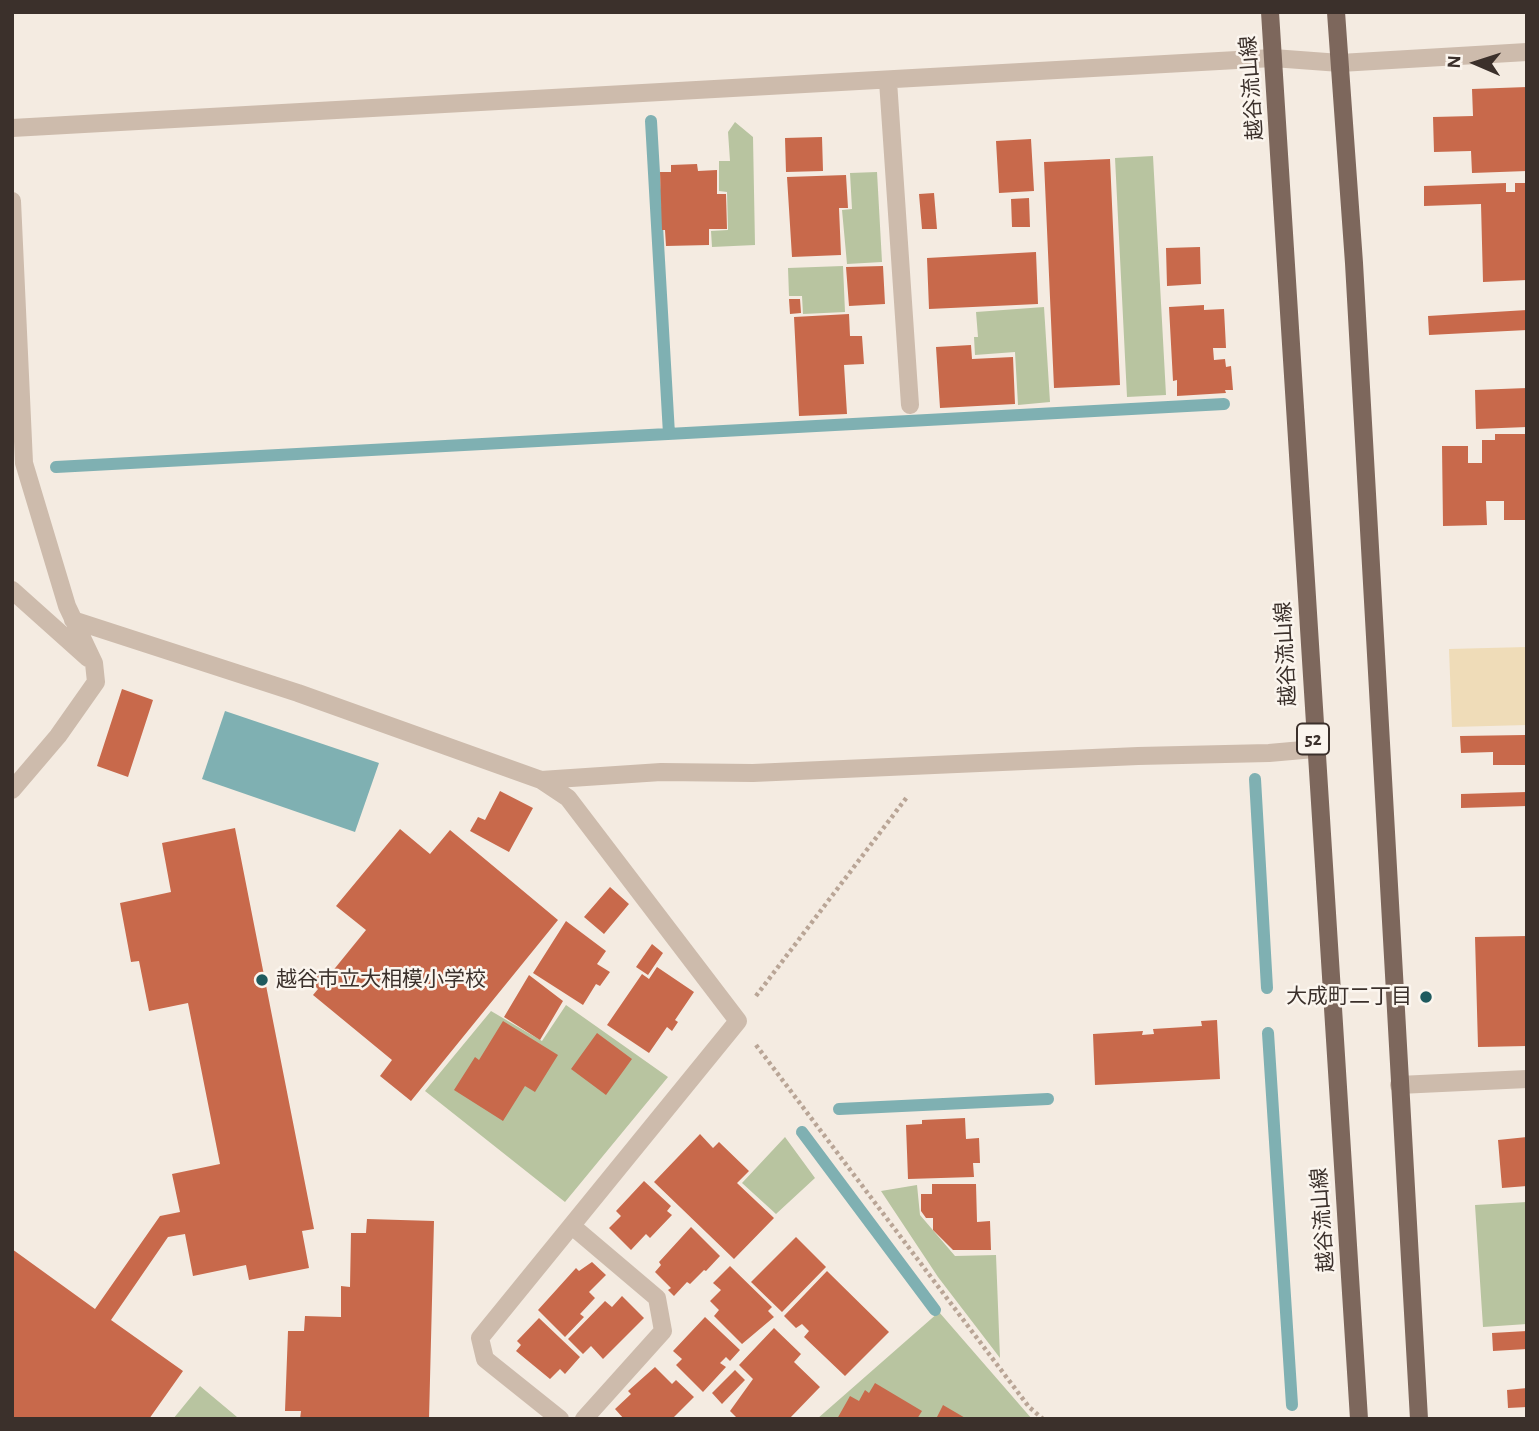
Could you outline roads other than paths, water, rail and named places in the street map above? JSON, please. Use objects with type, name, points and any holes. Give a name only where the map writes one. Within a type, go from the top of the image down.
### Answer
[{"type":"main road","name":"越谷流山線","points":[[1270,12],[1314,749],[1359,1419]]},
{"type":"main road","points":[[1336,12],[1419,1419]]},
{"type":"street","points":[[12,128],[1273,58],[1340,63],[1527,52]]},
{"type":"street","points":[[888,81],[911,405]]},
{"type":"street","points":[[12,201],[24,463],[73,620],[94,663],[96,682],[58,736],[12,790]]},
{"type":"street","points":[[12,590],[94,663]]},
{"type":"street","points":[[73,620],[324,702],[541,780],[568,798],[738,1021],[480,1338],[485,1359],[560,1419]]},
{"type":"street","points":[[541,780],[660,772],[753,773],[1314,749]]},
{"type":"street","points":[[1399,1085],[1527,1079]]},
{"type":"street","points":[[572,1226],[657,1298],[663,1317],[663,1331],[584,1419]]},
{"type":"water","points":[[225,711],[379,763],[355,832],[202,779]]},
{"type":"waterway","points":[[651,121],[669,434]]},
{"type":"waterway","points":[[56,467],[1224,404]]},
{"type":"waterway","points":[[1255,779],[1267,988]]},
{"type":"waterway","points":[[1268,1033],[1292,1405]]},
{"type":"waterway","points":[[839,1109],[1048,1099]]},
{"type":"waterway","points":[[802,1132],[935,1310]]},
{"type":"place","name":"越谷市立大相模小学校","points":[[262,980]]},
{"type":"place","name":"大成町二丁目","points":[[1426,997]]}]
